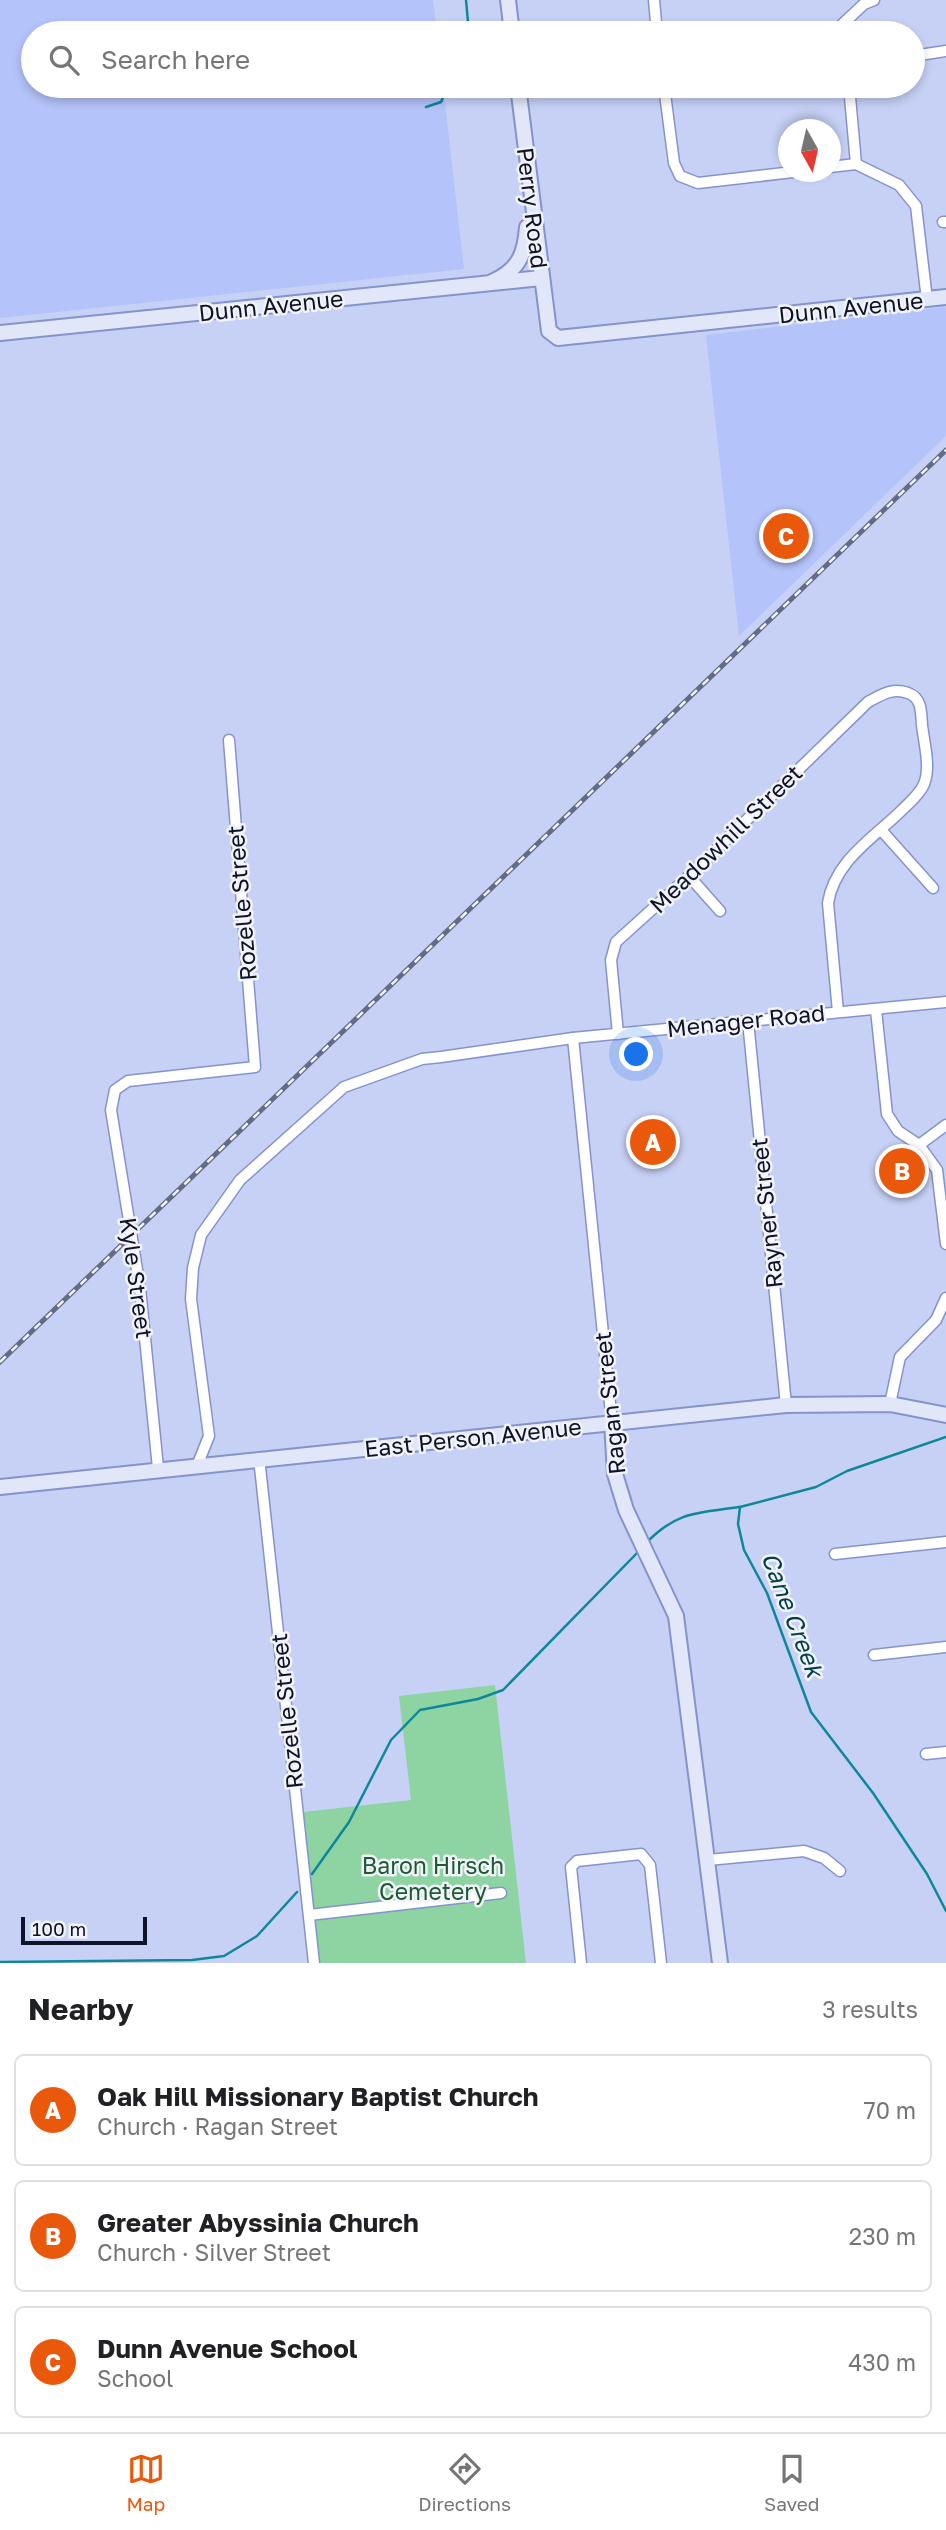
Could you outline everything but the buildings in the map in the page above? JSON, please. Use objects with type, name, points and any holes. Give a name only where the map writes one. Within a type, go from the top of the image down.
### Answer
[{"type":"main road","points":[[508,0],[511,21]]},
{"type":"main road","name":"Perry Road","points":[[519,98],[550,331]]},
{"type":"main road","points":[[488,284],[508,272],[520,260],[527,245],[530,189]]},
{"type":"main road","name":"Dunn Avenue","points":[[0,333],[541,278]]},
{"type":"main road","name":"Dunn Avenue","points":[[550,331],[558,338],[568,339],[946,297]]},
{"type":"main road","name":"East Person Avenue","points":[[0,1487],[158,1468],[786,1405],[890,1404],[946,1415]]},
{"type":"main road","name":"Ragan Street","points":[[612,1423],[615,1474],[631,1520],[676,1616],[720,1963]]},
{"type":"street","points":[[654,0],[656,21]]},
{"type":"street","points":[[850,21],[864,4],[874,0]]},
{"type":"street","points":[[925,54],[946,51]]},
{"type":"street","points":[[666,98],[674,163],[680,176],[698,183],[778,174]]},
{"type":"street","points":[[850,98],[856,164]]},
{"type":"street","points":[[841,166],[856,164],[899,185],[916,206],[927,300]]},
{"type":"street","name":"Meadowhill Street","points":[[618,1034],[611,960],[616,942],[689,876],[868,702],[886,692],[900,690],[911,694],[920,703],[927,767],[924,784],[882,831]]},
{"type":"street","name":"Rozelle Street","points":[[116,1090],[128,1081],[256,1067],[229,740]]},
{"type":"street","points":[[838,1012],[828,903],[831,886],[841,866],[882,831],[933,888]]},
{"type":"street","points":[[689,876],[720,911]]},
{"type":"street","name":"Menager Road","points":[[197,1466],[209,1436],[191,1299],[193,1268],[201,1235],[240,1180],[344,1087],[422,1059],[573,1038],[946,1002]]},
{"type":"street","points":[[876,1010],[887,1114],[898,1131],[919,1145],[937,1170],[941,1183],[946,1244]]},
{"type":"street","name":"Rayner Street","points":[[748,1021],[786,1405]]},
{"type":"street","name":"Ragan Street","points":[[573,1038],[612,1423]]},
{"type":"street","name":"Kyle Street","points":[[116,1090],[111,1110],[139,1288],[158,1468]]},
{"type":"street","points":[[919,1145],[946,1125]]},
{"type":"street","points":[[890,1404],[900,1357],[936,1320],[946,1298]]},
{"type":"street","name":"Rozelle Street","points":[[259,1458],[314,1963]]},
{"type":"street","points":[[835,1554],[946,1542]]},
{"type":"street","points":[[874,1655],[946,1647]]},
{"type":"street","points":[[926,1754],[946,1752]]},
{"type":"street","points":[[708,1860],[804,1851],[824,1858],[839,1871]]},
{"type":"street","points":[[581,1963],[571,1867],[577,1861],[642,1854],[650,1865],[661,1963]]},
{"type":"street","points":[[309,1915],[501,1893]]},
{"type":"shaded area","points":[[0,0],[433,0],[436,21],[21,21],[21,98],[444,98],[464,269],[0,318]]},
{"type":"shaded area","points":[[946,307],[946,436],[739,636],[706,335]]},
{"type":"green space","name":"Baron Hirsch Cemetery","points":[[495,1685],[526,1963],[320,1963],[303,1812],[411,1800],[399,1696]]},
{"type":"waterway","points":[[466,0],[468,21]]},
{"type":"waterway","points":[[426,107],[441,102],[443,98]]},
{"type":"waterway","name":"Cane Creek","points":[[946,1437],[847,1471],[816,1487],[740,1507],[738,1524],[744,1550],[767,1593],[811,1712],[873,1793],[927,1874],[946,1911]]},
{"type":"waterway","points":[[647,1542],[669,1524],[689,1515],[739,1507]]},
{"type":"waterway","points":[[312,1874],[349,1822],[391,1740],[420,1710],[478,1699],[503,1690],[640,1550]]},
{"type":"waterway","points":[[0,1962],[192,1960],[224,1956],[257,1936],[297,1892]]},
{"type":"railway","points":[[0,1362],[946,450]]},
{"type":"place","name":"Dunn Avenue School","points":[[786,536]]},
{"type":"place","name":"Oak Hill Missionary Baptist Church","points":[[653,1142]]},
{"type":"place","name":"Greater Abyssinia Church","points":[[902,1171]]}]
